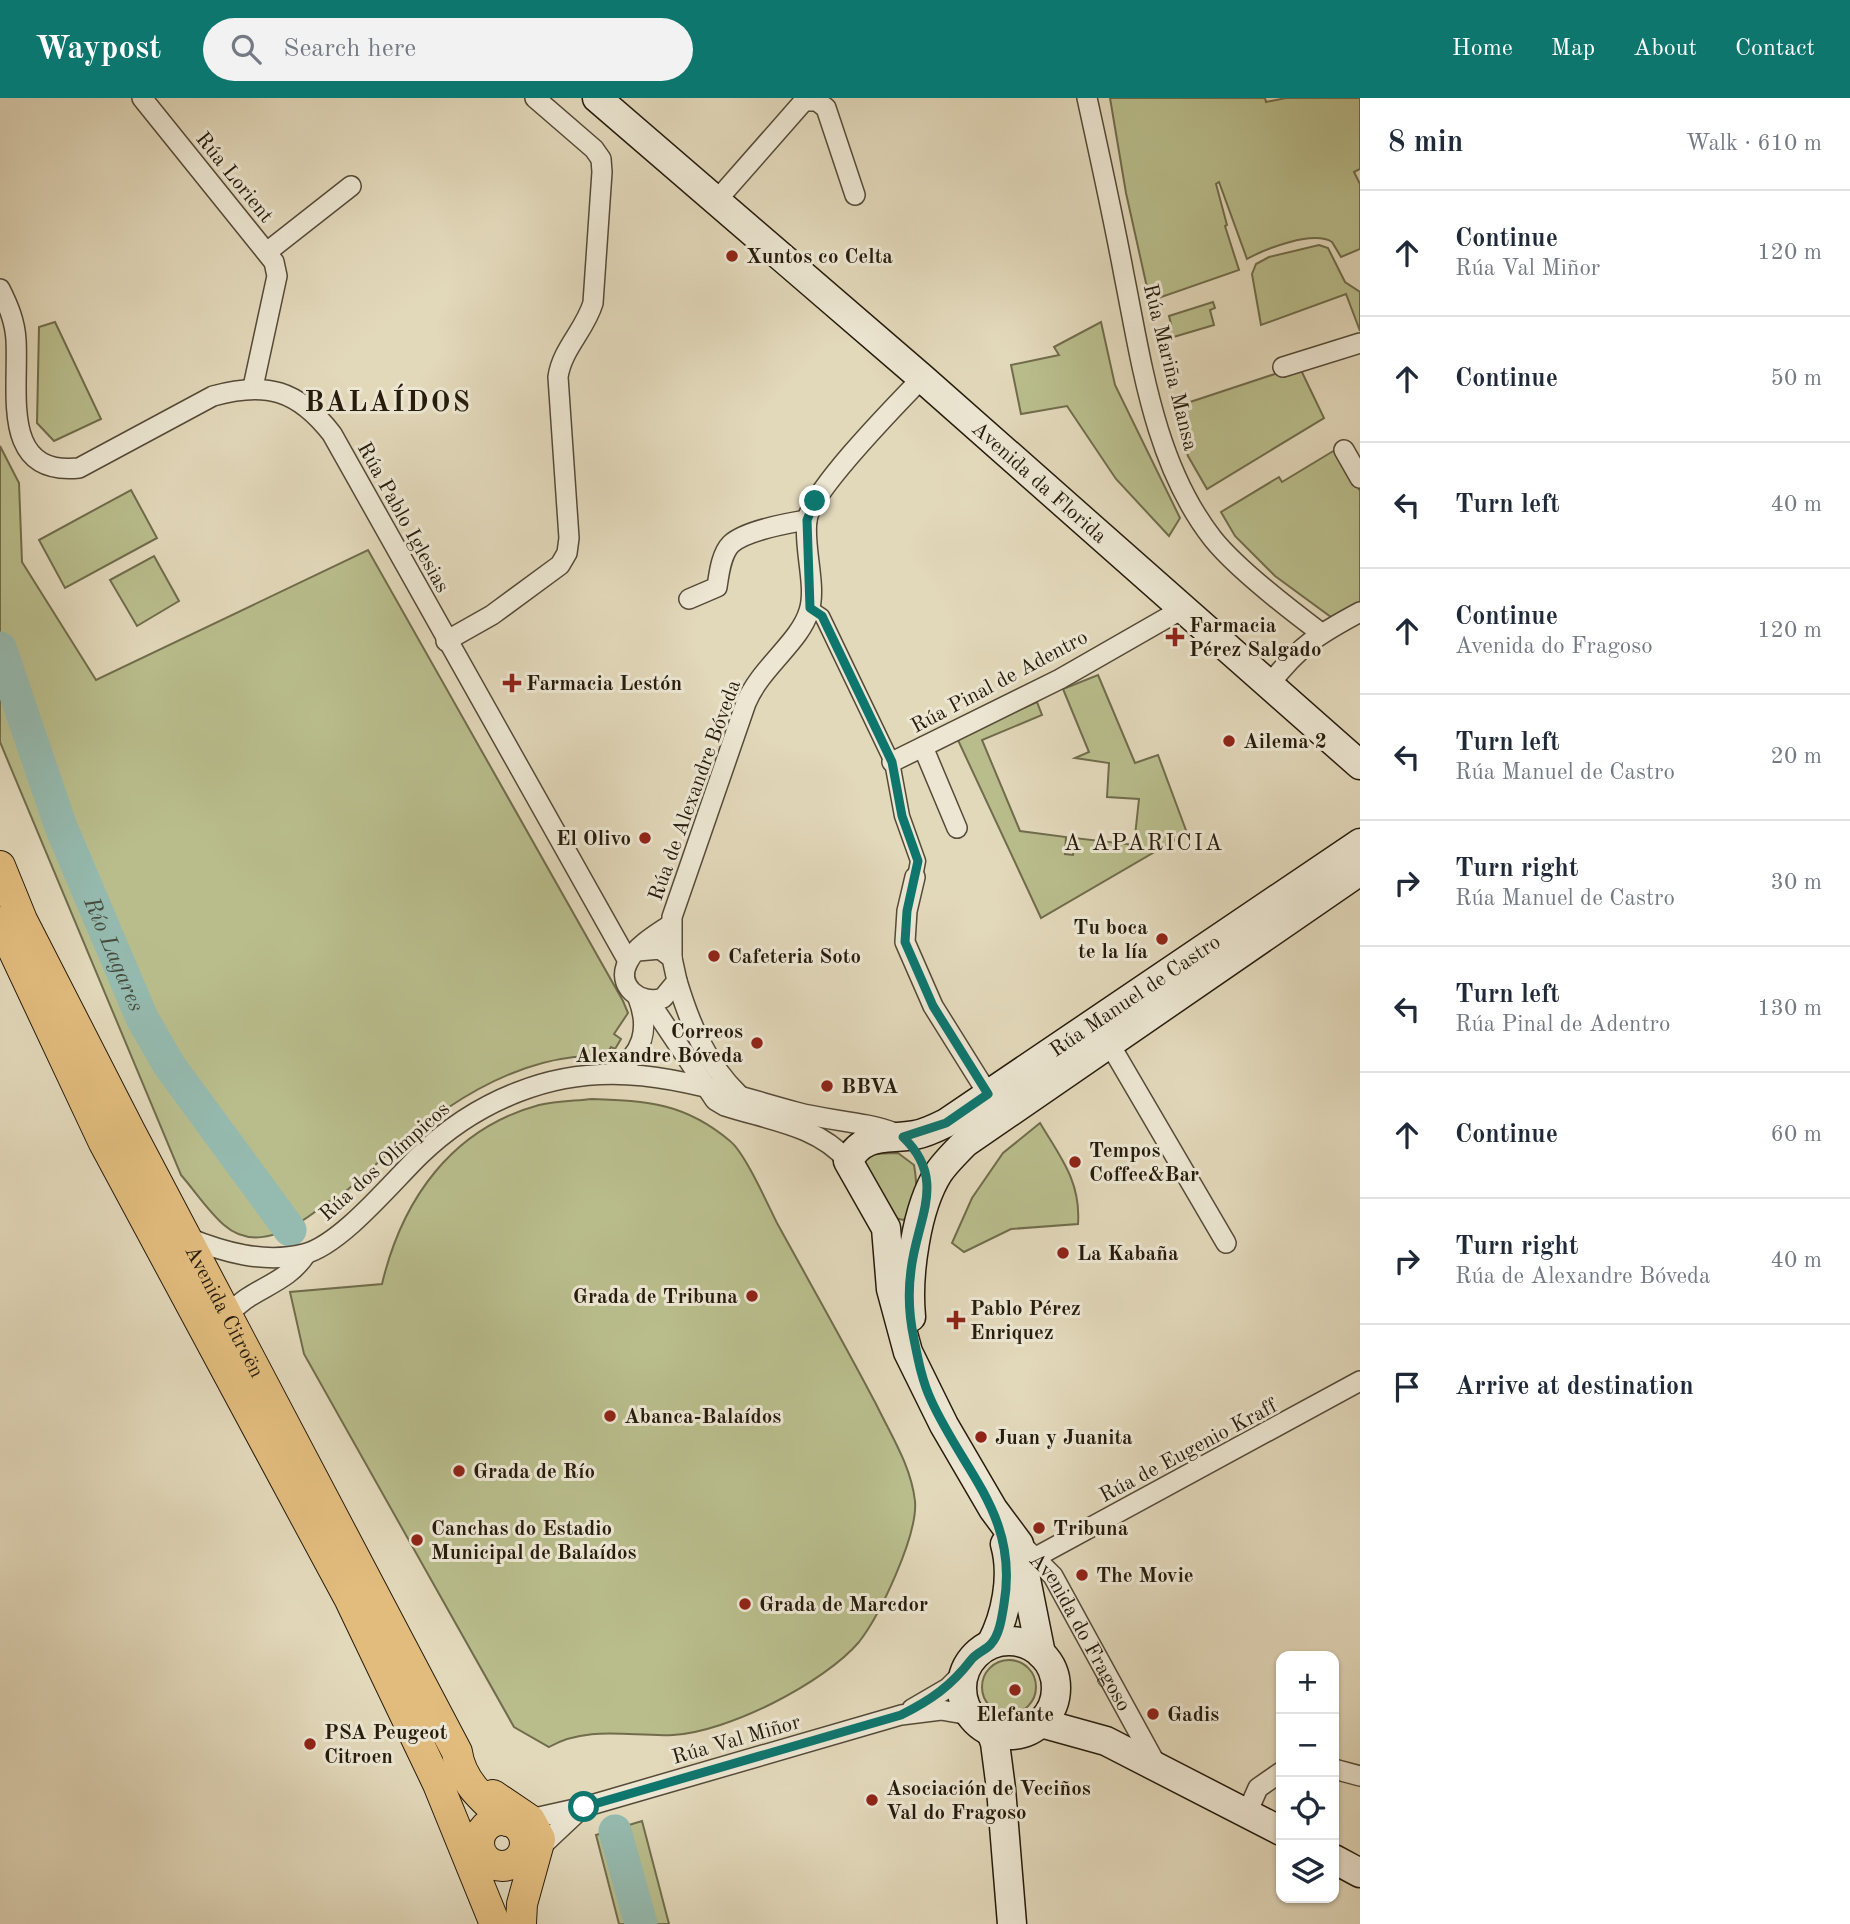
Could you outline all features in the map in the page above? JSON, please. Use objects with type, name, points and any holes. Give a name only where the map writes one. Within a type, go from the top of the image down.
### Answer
[{"type":"main road","name":"Avenida da Florida","points":[[598,99],[922,378],[1360,765]]},
{"type":"main road","name":"Rúa Manuel de Castro","points":[[903,1137],[946,1123],[1360,843]]},
{"type":"main road","name":"Avenida Citroën","points":[[0,866],[173,1243],[215,1324],[457,1752],[458,1762],[471,1786],[515,1817]]},
{"type":"main road","name":"Rúa Manuel de Castro","points":[[925,1206],[940,1171],[965,1143],[1360,872]]},
{"type":"main road","points":[[0,922],[95,1121],[173,1243]]},
{"type":"main road","points":[[848,1161],[853,1151],[868,1140],[903,1137],[923,1160],[928,1179],[925,1206],[907,1229],[886,1228]]},
{"type":"main road","name":"Avenida do Fragoso","points":[[848,1161],[886,1228],[891,1289],[908,1352],[930,1398],[993,1509],[1027,1558]]},
{"type":"main road","name":"Avenida do Fragoso","points":[[925,1206],[911,1270],[910,1314],[930,1398]]},
{"type":"main road","name":"Avenida Citroën","points":[[215,1324],[267,1442],[343,1588],[438,1784]]},
{"type":"main road","points":[[991,1644],[1002,1618],[1008,1576],[1008,1554],[993,1509]]},
{"type":"main road","points":[[1027,1558],[1035,1637],[1041,1654],[1049,1664],[1056,1691],[1062,1702],[1106,1741]]},
{"type":"main road","points":[[1012,1924],[995,1743],[962,1693],[965,1671],[980,1651],[991,1644],[1017,1642],[1041,1654]]},
{"type":"main road","points":[[980,1723],[1012,1735],[1032,1729],[1041,1723],[1054,1703],[1056,1691]]},
{"type":"main road","points":[[1041,1723],[1106,1741]]},
{"type":"main road","name":"Avenida do Fragoso","points":[[1106,1741],[1276,1828]]},
{"type":"main road","points":[[438,1784],[448,1792],[470,1836],[482,1852],[500,1866],[512,1864],[529,1855]]},
{"type":"main road","points":[[438,1784],[497,1924]]},
{"type":"main road","points":[[497,1924],[484,1873],[482,1852],[486,1826],[515,1817],[529,1855],[513,1888],[516,1913],[521,1924]]},
{"type":"main road","points":[[1339,1862],[1360,1873]]},
{"type":"street","name":"Rúa Lorient","points":[[142,98],[274,262],[277,276],[253,387]]},
{"type":"street","points":[[446,641],[492,615],[560,565],[567,553],[569,538],[558,377],[560,364],[589,317],[593,303],[602,172],[601,159],[594,149],[536,98]]},
{"type":"street","name":"Rúa Mariña Mansa","points":[[1087,98],[1142,364],[1159,431],[1181,489],[1214,540],[1284,605],[1321,632]]},
{"type":"street","points":[[717,201],[804,101],[817,101],[826,108],[855,195]]},
{"type":"street","name":"Rúa Lorient","points":[[267,252],[351,186]]},
{"type":"street","name":"Rúa Pablo Iglesias","points":[[0,289],[11,313],[16,339],[16,435],[34,459],[50,467],[62,470],[79,468],[213,396],[253,387],[278,391],[300,401],[319,417],[332,434],[446,641],[633,956]]},
{"type":"street","points":[[1283,367],[1360,343]]},
{"type":"street","points":[[922,378],[821,493],[807,520],[810,608],[822,616],[892,762],[902,816],[918,861],[907,911],[905,942],[933,1006],[988,1094]]},
{"type":"street","points":[[1344,450],[1360,478]]},
{"type":"street","points":[[689,599],[717,587],[724,556],[731,544],[744,536],[807,520]]},
{"type":"street","name":"Rúa de Alexandre Bóveda","points":[[672,958],[670,925],[752,687],[804,622],[810,608]]},
{"type":"street","name":"Rúa Pinal de Adentro","points":[[892,762],[1060,679],[1184,608]]},
{"type":"street","points":[[1270,684],[1293,654],[1321,632],[1360,612]]},
{"type":"street","points":[[923,747],[957,828]]},
{"type":"street","name":"Rúa de Alexandre Bóveda","points":[[633,956],[670,925]]},
{"type":"street","points":[[742,1098],[724,1080],[703,1048],[677,981],[672,958],[660,949],[633,956],[624,977],[631,992],[643,999],[704,1086],[742,1098],[903,1137]]},
{"type":"street","points":[[643,999],[663,998],[677,981]]},
{"type":"street","points":[[614,1073],[630,1063],[642,1041],[645,1029],[643,999]]},
{"type":"street","name":"Rúa Manuel de Castro","points":[[1110,1043],[1226,1243]]},
{"type":"street","name":"Rúa dos Olímpicos","points":[[215,1324],[249,1297],[274,1285],[298,1266],[306,1254],[330,1241],[365,1211],[421,1154],[469,1116],[493,1102],[544,1083],[614,1073],[665,1076],[704,1086]]},
{"type":"street","name":"Avenida do Fragoso","points":[[704,1086],[724,1107],[823,1138],[848,1161]]},
{"type":"street","points":[[173,1243],[247,1255],[306,1254]]},
{"type":"street","name":"Rúa de Eugenio Kraff","points":[[1027,1558],[1360,1381]]},
{"type":"street","name":"Avenida do Fragoso","points":[[1027,1558],[1053,1576],[1157,1766]]},
{"type":"street","points":[[901,1715],[929,1702],[965,1671]]},
{"type":"street","points":[[901,1715],[941,1710],[980,1723]]},
{"type":"street","name":"Rúa Val Miñor","points":[[515,1817],[584,1807],[901,1715]]},
{"type":"street","points":[[1339,1770],[1360,1776]]},
{"type":"street","points":[[1247,1813],[1258,1788],[1276,1775]]},
{"type":"street","points":[[529,1855],[584,1807]]},
{"type":"green space","points":[[1110,98],[1265,98],[1266,102],[1286,98],[1360,98],[1360,169],[1354,172],[1360,184],[1360,249],[1341,257],[1332,242],[1313,238],[1277,246],[1247,259],[1219,182],[1216,184],[1227,225],[1225,226],[1239,270],[1150,301],[1126,193]]},
{"type":"green space","points":[[1319,245],[1328,248],[1345,282],[1360,292],[1360,331],[1346,294],[1261,325],[1252,274],[1256,264],[1269,257]]},
{"type":"green space","points":[[1213,302],[1215,308],[1210,310],[1214,325],[1160,341],[1157,328],[1171,324],[1169,316]]},
{"type":"green space","points":[[55,322],[101,419],[54,441],[37,423],[39,327]]},
{"type":"green space","points":[[1101,322],[1115,385],[1180,518],[1169,536],[1116,479],[1067,406],[1021,414],[1011,365],[1059,355],[1054,347]]},
{"type":"green space","points":[[1299,366],[1324,418],[1207,489],[1188,456],[1175,407]]},
{"type":"green space","points":[[0,446],[19,483],[22,562],[96,680],[368,550],[623,1001],[628,1013],[614,1034],[621,1039],[615,1049],[611,1047],[605,1056],[574,1057],[539,1064],[505,1076],[473,1092],[413,1133],[332,1204],[329,1201],[306,1219],[279,1233],[251,1237],[237,1234],[224,1225],[181,1175],[0,742]]},
{"type":"green space","points":[[1335,450],[1360,491],[1360,602],[1331,617],[1275,576],[1235,536],[1221,512],[1279,477],[1282,482]]},
{"type":"green space","points":[[131,490],[157,538],[65,588],[39,540]]},
{"type":"green space","points":[[154,556],[179,601],[137,626],[110,580]]},
{"type":"green space","points":[[1098,675],[1135,763],[1158,755],[1187,833],[1041,918],[957,738],[1037,702],[1042,715],[982,740],[1020,831],[1066,837],[1065,854],[1073,855],[1075,838],[1134,845],[1139,799],[1107,797],[1109,763],[1075,758],[1089,752],[1063,689]]},
{"type":"green space","name":"Abanca-Balaídos","points":[[592,1099],[648,1103],[681,1112],[713,1128],[736,1147],[894,1439],[905,1463],[915,1501],[914,1516],[904,1553],[868,1630],[843,1658],[823,1673],[774,1703],[695,1732],[673,1735],[594,1734],[564,1740],[549,1747],[514,1727],[304,1354],[290,1292],[382,1284],[391,1253],[417,1197],[435,1172],[456,1150],[480,1131],[508,1116],[539,1105]]},
{"type":"green space","points":[[1040,1123],[1073,1183],[1078,1224],[1011,1229],[964,1252],[952,1243],[972,1198],[1003,1153]]},
{"type":"green space","points":[[898,1153],[914,1165],[916,1179],[912,1210],[903,1220],[888,1216],[861,1164],[870,1154]]},
{"type":"green space","points":[[1009,1660],[1028,1668],[1036,1687],[1028,1706],[1009,1714],[990,1706],[982,1687],[990,1668]]},
{"type":"green space","points":[[642,1821],[669,1924],[619,1924],[596,1835]]},
{"type":"waterway","name":"Río Lagares","points":[[0,648],[61,827],[142,1018],[169,1065],[290,1230]]},
{"type":"waterway","name":"Río Lagares","points":[[615,1831],[641,1924]]},
{"type":"place","name":"Xuntos co Celta","points":[[732,256]]},
{"type":"place","name":"Farmacia Pérez Salgado","points":[[1175,637]]},
{"type":"place","name":"Farmacia Lestón","points":[[512,683]]},
{"type":"place","name":"Ailema 2","points":[[1229,741]]},
{"type":"place","name":"El Olivo","points":[[645,838]]},
{"type":"place","name":"Tu boca te la lía","points":[[1162,939]]},
{"type":"place","name":"Cafeteria Soto","points":[[714,956]]},
{"type":"place","name":"Correos Alexandre Bóveda","points":[[757,1043]]},
{"type":"place","name":"BBVA","points":[[827,1086]]},
{"type":"place","name":"Tempos Coffee&Bar","points":[[1075,1162]]},
{"type":"place","name":"La Kabaña","points":[[1063,1253]]},
{"type":"place","name":"Grada de Tribuna","points":[[752,1296]]},
{"type":"place","name":"Pablo Pérez Enriquez","points":[[956,1320]]},
{"type":"place","name":"Abanca-Balaídos","points":[[610,1416]]},
{"type":"place","name":"Juan y Juanita","points":[[981,1437]]},
{"type":"place","name":"Grada de Río","points":[[459,1471]]},
{"type":"place","name":"Tribuna","points":[[1039,1528]]},
{"type":"place","name":"Canchas do Estadio Municipal de Balaídos","points":[[417,1540]]},
{"type":"place","name":"The Movie","points":[[1082,1575]]},
{"type":"place","name":"Grada de Marcdor","points":[[745,1604]]},
{"type":"place","name":"Elefante","points":[[1015,1690]]},
{"type":"place","name":"Gadis","points":[[1153,1714]]},
{"type":"place","name":"PSA Peugeot Citroen","points":[[310,1744]]},
{"type":"place","name":"Asociación de Veciños Val do Fragoso","points":[[872,1800]]},
{"type":"district","name":"BALAÍDOS","points":[[388,401]]},
{"type":"district","name":"A APARICIA","points":[[1144,842]]},
{"type":"route","points":[[584,1807],[901,1715],[929,1702],[948,1688],[965,1671],[971,1660],[991,1644],[1002,1618],[1008,1554],[1001,1530],[993,1509],[930,1398],[914,1339],[909,1296],[911,1270],[928,1194],[928,1179],[923,1160],[903,1137],[917,1135],[946,1123],[988,1094],[933,1006],[905,942],[907,911],[918,861],[902,816],[892,762],[822,616],[810,608],[807,520],[815,501]]}]
